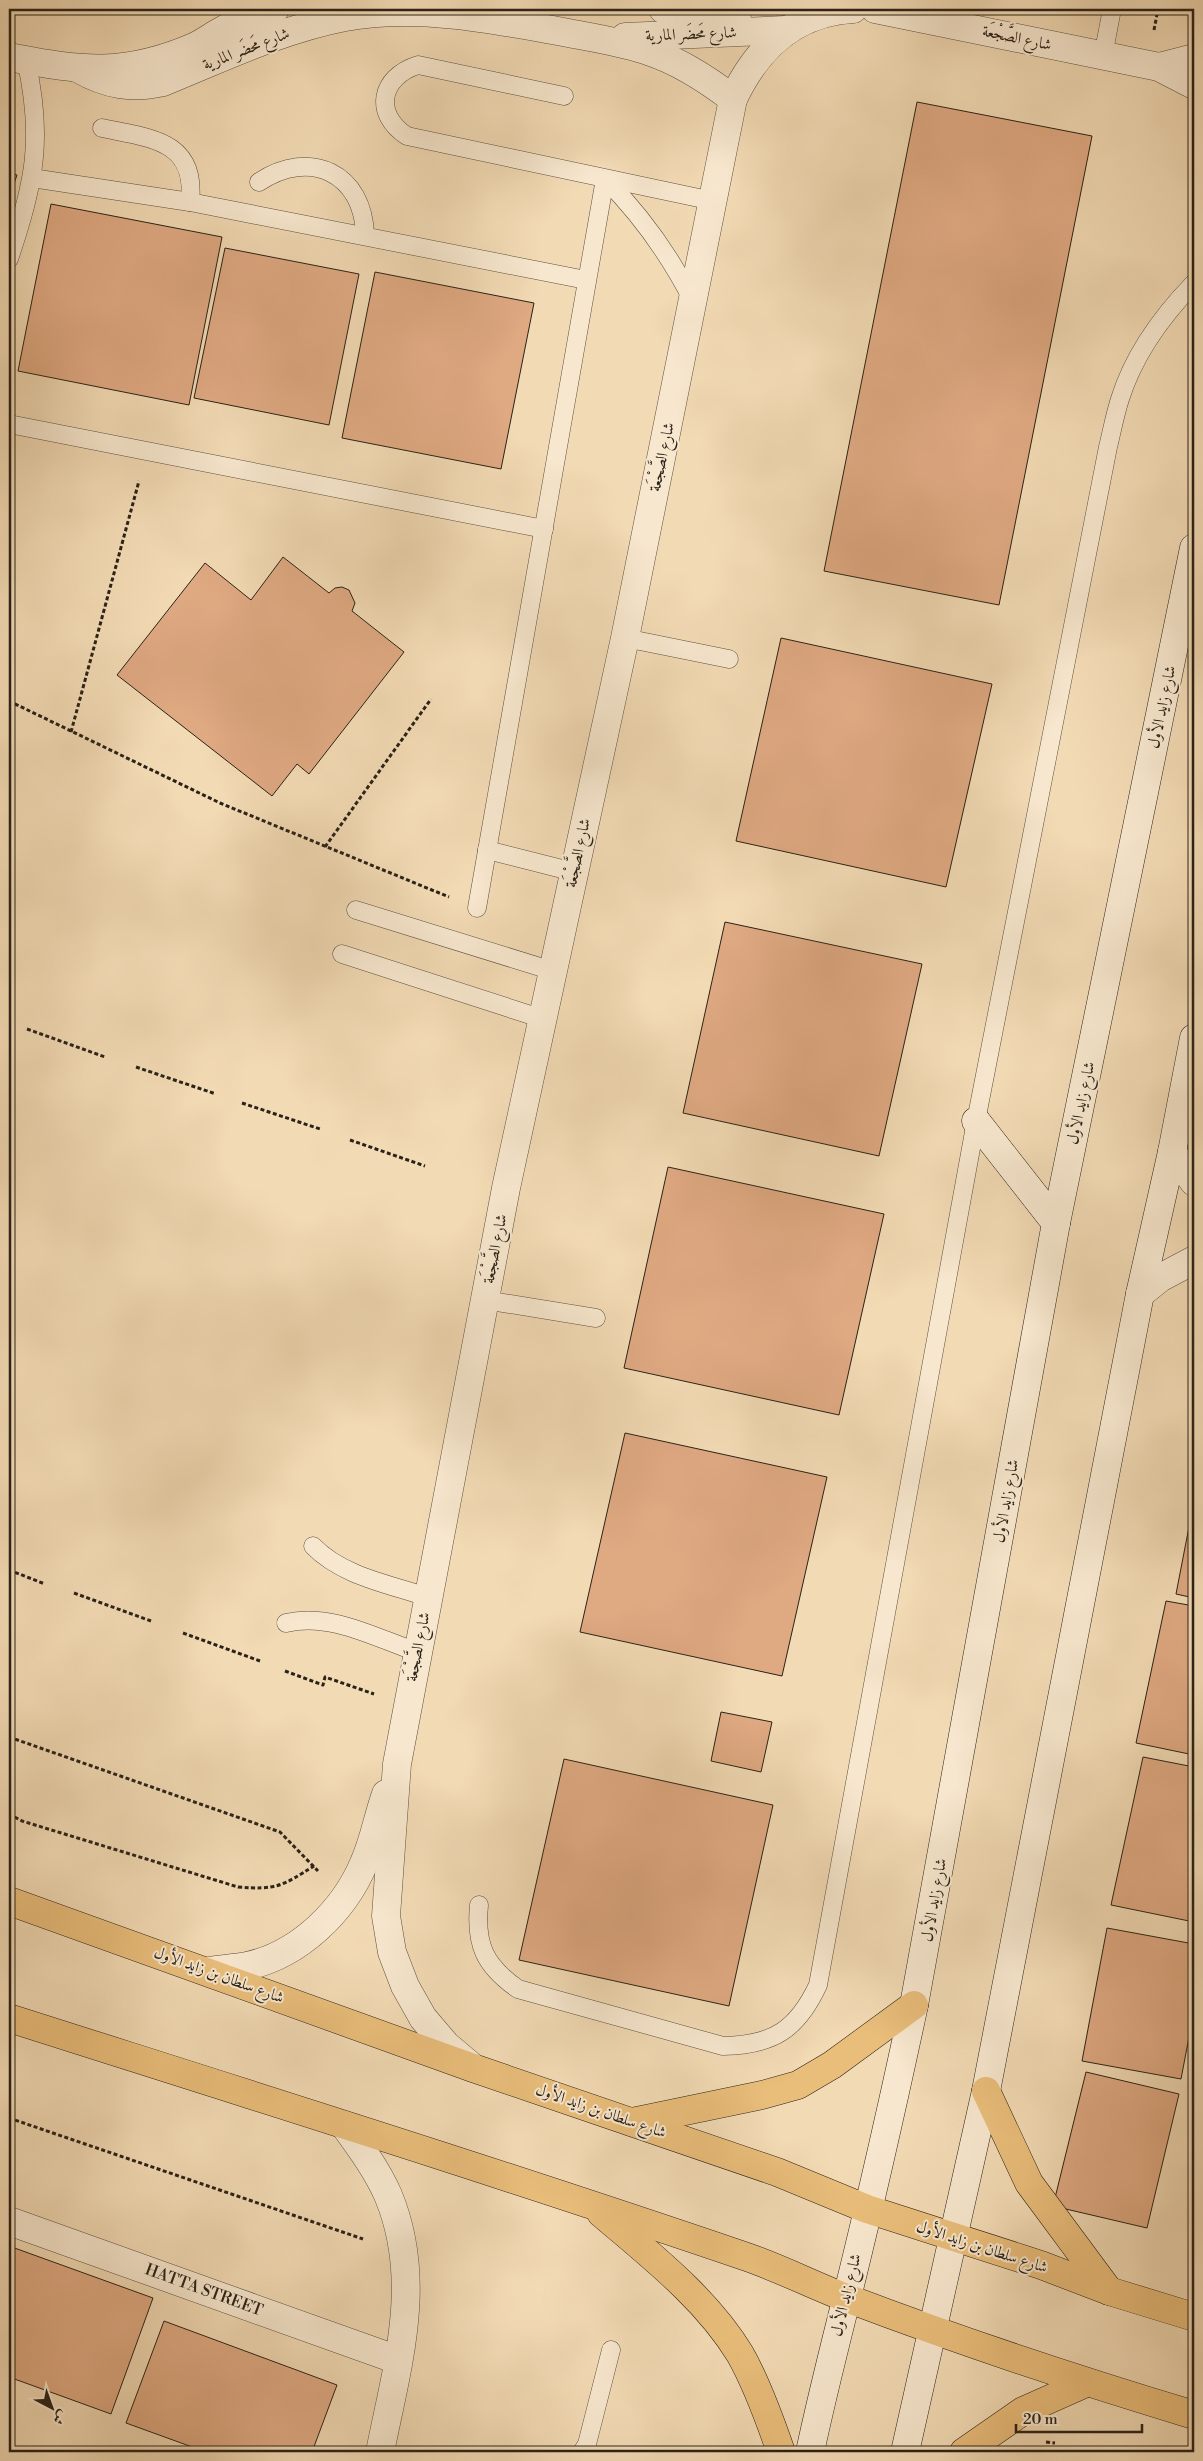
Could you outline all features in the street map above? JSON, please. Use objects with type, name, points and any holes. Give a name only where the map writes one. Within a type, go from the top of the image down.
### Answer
[{"type":"main road","name":"شارع سلطان بن زايد الأول","points":[[9,1901],[209,1971],[473,2068],[778,2172],[867,2209],[1041,2266],[1109,2291],[1194,2317]]},
{"type":"main road","points":[[632,2122],[762,2095],[798,2085],[832,2065],[914,2005]]},
{"type":"main road","points":[[9,2018],[590,2204],[749,2258],[847,2298],[1086,2383],[1194,2415]]},
{"type":"main road","points":[[986,2091],[1029,2183],[1109,2291]]},
{"type":"main road","points":[[590,2204],[662,2265],[718,2323],[740,2355],[781,2452]]},
{"type":"main road","points":[[964,2452],[1023,2411],[1086,2383]]},
{"type":"street","name":"شارع مَحضَر المارية","points":[[663,9],[723,18],[813,16]]},
{"type":"street","name":"شارع الصَّجْعَة","points":[[473,2068],[446,2045],[423,2018],[405,1986],[392,1952],[386,1907],[387,1880],[394,1830],[397,1764],[427,1597],[552,971],[625,638],[733,99],[745,73],[764,49],[786,30],[813,16],[842,9],[853,9]]},
{"type":"street","name":"شارع الصَّجْعَة","points":[[875,9],[906,12],[1159,68],[1194,85]]},
{"type":"street","name":"شارع مَحضَر المارية","points":[[18,59],[79,69],[110,69],[140,65],[170,57],[256,11]]},
{"type":"street","name":"شارع مَحضَر المارية","points":[[79,69],[94,78],[110,83],[146,86],[163,82],[282,34],[338,19],[369,14],[432,14],[475,18],[596,38],[652,52],[707,80],[733,99]]},
{"type":"street","name":"شارع مَحضَر المارية","points":[[596,38],[786,30]]},
{"type":"street","name":"شارع الصَّجْعَة","points":[[1159,68],[1194,58]]},
{"type":"street","name":"شارع زايد الأول","points":[[810,2452],[828,2368],[847,2298],[914,2005],[1056,1223],[1194,548]]},
{"type":"street","points":[[906,2452],[986,2091],[1140,1294],[1172,1152],[1194,1038]]},
{"type":"street","points":[[976,1121],[1056,1223]]},
{"type":"street","points":[[1172,1152],[1194,1182]]},
{"type":"street","points":[[1140,1294],[1160,1278],[1194,1260]]},
{"type":"street","name":"شارع الصَّجْعَة","points":[[209,1971],[249,1965],[286,1951],[319,1928],[345,1898],[364,1863],[397,1764]]},
{"type":"street","points":[[344,2125],[369,2159],[388,2195],[401,2235],[407,2277],[406,2318],[380,2452]]},
{"type":"street","name":"HATTA STREET","points":[[9,2221],[398,2360]]},
{"type":"lane","points":[[1103,56],[1112,9]]},
{"type":"lane","points":[[9,259],[24,212],[32,178],[36,119],[33,89],[18,59]]},
{"type":"lane","points":[[564,96],[418,65],[405,70],[394,78],[387,90],[385,103],[388,116],[396,128],[407,136],[713,201]]},
{"type":"lane","points":[[102,128],[166,144],[177,152],[185,161],[190,172],[192,185],[190,202]]},
{"type":"lane","points":[[259,182],[274,172],[290,167],[307,166],[324,170],[338,177],[351,188],[360,204],[365,236]]},
{"type":"lane","points":[[32,178],[190,202],[586,280]]},
{"type":"lane","points":[[477,908],[605,179]]},
{"type":"lane","points":[[605,179],[655,235],[676,267],[693,301]]},
{"type":"lane","points":[[479,1905],[477,1923],[480,1944],[488,1962],[501,1978],[518,1989],[723,2046],[747,2046],[771,2039],[792,2026],[808,2007],[818,1985],[976,1121],[1108,447],[1120,398],[1141,352],[1169,309],[1194,284]]},
{"type":"lane","points":[[9,424],[544,529]]},
{"type":"lane","points":[[625,638],[728,659]]},
{"type":"lane","points":[[487,850],[574,872]]},
{"type":"lane","points":[[356,910],[552,971]]},
{"type":"lane","points":[[342,954],[543,1019]]},
{"type":"lane","points":[[485,1300],[596,1318]]},
{"type":"lane","points":[[313,1546],[322,1555],[342,1567],[427,1597]]},
{"type":"lane","points":[[286,1623],[299,1620],[324,1620],[417,1652]]},
{"type":"lane","points":[[582,2452],[587,2444],[611,2350]]},
{"type":"path","points":[[71,732],[147,451]]},
{"type":"path","points":[[325,847],[431,699]]},
{"type":"path","points":[[9,701],[220,802],[325,847],[477,908]]},
{"type":"path","points":[[27,1029],[106,1056]]},
{"type":"path","points":[[136,1067],[216,1094]]},
{"type":"path","points":[[242,1103],[320,1130]]},
{"type":"path","points":[[350,1140],[425,1166]]},
{"type":"path","points":[[9,1570],[45,1584]]},
{"type":"path","points":[[74,1594],[151,1621]]},
{"type":"path","points":[[182,1633],[260,1661]]},
{"type":"path","points":[[285,1671],[323,1684],[326,1677],[366,1691]]},
{"type":"path","points":[[9,1737],[280,1832],[345,1898]]},
{"type":"path","points":[[9,1814],[22,1821],[238,1887],[269,1889],[289,1881],[314,1866]]},
{"type":"path","points":[[9,2118],[373,2242]]},
{"type":"building","points":[[917,102],[1092,136],[999,605],[824,571]]},
{"type":"building","points":[[9,172],[17,175],[9,198]]},
{"type":"building","points":[[51,204],[222,237],[189,405],[18,371]]},
{"type":"building","points":[[225,248],[359,274],[329,425],[194,398]]},
{"type":"building","points":[[375,272],[534,303],[501,469],[342,438]]},
{"type":"building","points":[[283,557],[329,593],[335,588],[342,587],[349,590],[355,603],[352,611],[404,652],[309,774],[297,764],[272,796],[117,675],[205,563],[251,600]]},
{"type":"building","points":[[781,638],[992,684],[946,887],[736,841]]},
{"type":"building","points":[[725,922],[922,964],[879,1156],[683,1113]]},
{"type":"building","points":[[668,1167],[884,1214],[839,1415],[624,1368]]},
{"type":"building","points":[[625,1433],[827,1477],[782,1676],[580,1632]]},
{"type":"building","points":[[1194,1501],[1194,1598],[1176,1594]]},
{"type":"building","points":[[1166,1601],[1194,1606],[1194,1755],[1136,1743]]},
{"type":"building","points":[[721,1712],[772,1722],[761,1772],[711,1761]]},
{"type":"building","points":[[1143,1757],[1194,1767],[1194,1922],[1111,1905]]},
{"type":"building","points":[[564,1759],[773,1805],[729,2006],[519,1960]]},
{"type":"building","points":[[1107,1928],[1194,1944],[1194,2011],[1181,2079],[1082,2061]]},
{"type":"building","points":[[1086,2072],[1179,2094],[1147,2228],[1053,2206]]},
{"type":"building","points":[[9,2246],[153,2298],[111,2414],[9,2377]]},
{"type":"building","points":[[164,2321],[337,2385],[312,2452],[206,2452],[126,2423]]}]
